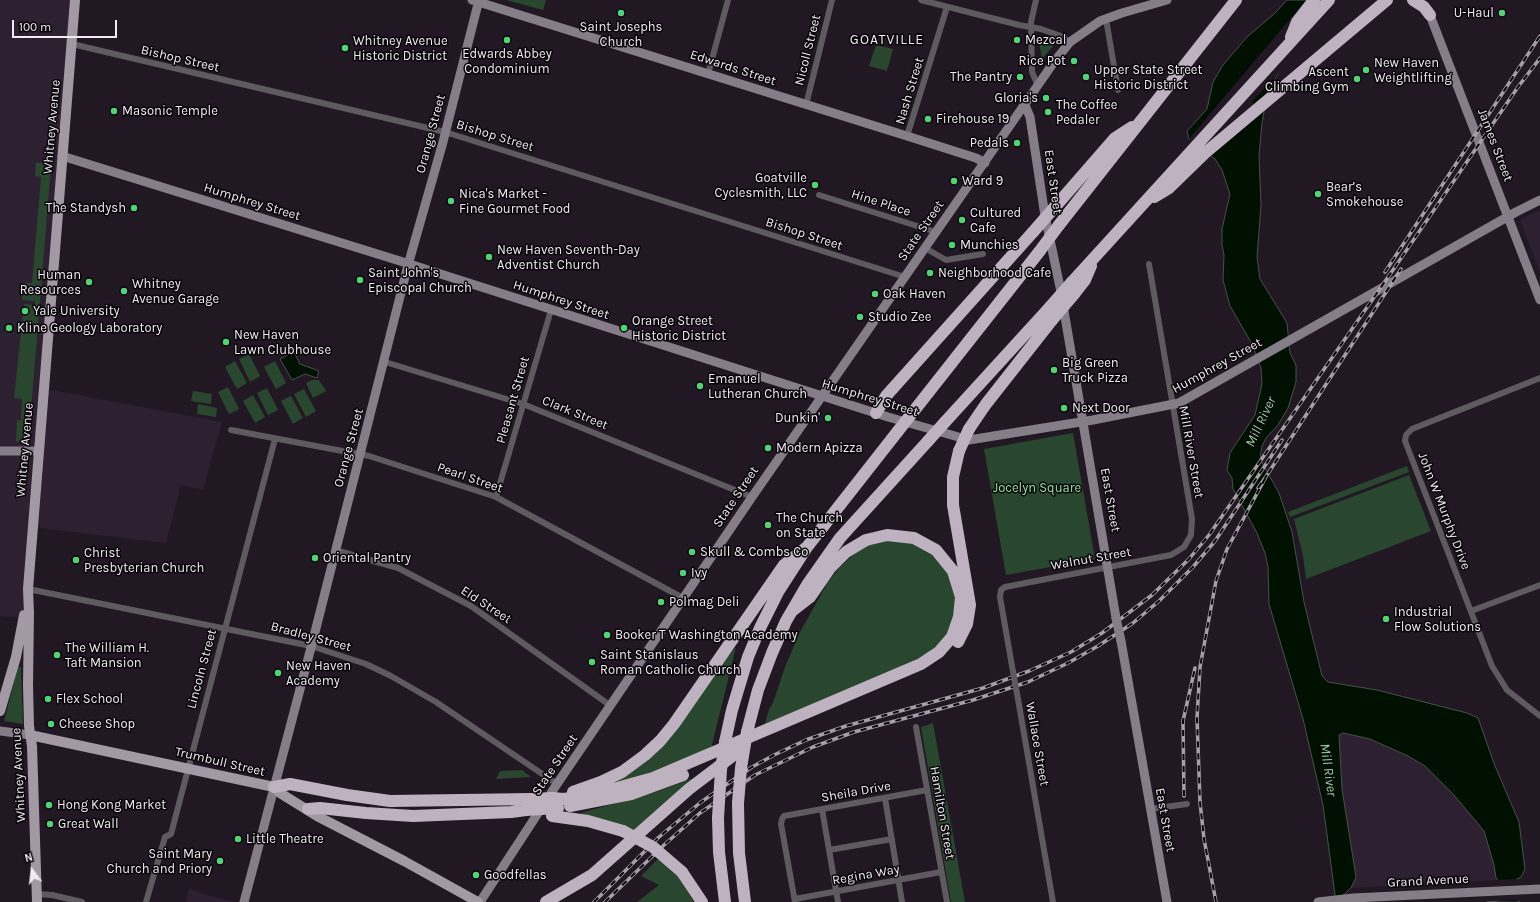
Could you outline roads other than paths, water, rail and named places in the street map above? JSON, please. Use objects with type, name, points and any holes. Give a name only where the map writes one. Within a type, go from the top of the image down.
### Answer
[{"type":"highway","points":[[1290,42],[1297,22],[1314,0]]},
{"type":"highway","points":[[746,902],[739,853],[738,803],[741,768],[748,732],[765,670],[792,611],[818,568],[835,544],[1050,307],[1085,280],[1094,258],[1148,199],[1170,188],[1198,152],[1290,42],[1329,0]]},
{"type":"highway","points":[[1414,0],[1424,7],[1430,15]]},
{"type":"highway","points":[[1198,152],[1295,77],[1387,1]]},
{"type":"highway","points":[[725,902],[719,860],[718,818],[720,777],[725,742],[738,689],[758,634],[776,596],[807,547],[1139,124],[1230,4]]},
{"type":"highway","points":[[876,413],[886,396],[1115,138],[1139,124]]},
{"type":"highway","points":[[274,787],[290,784],[347,795],[390,801],[533,799],[558,803],[604,801],[663,784],[931,668],[941,661],[955,647],[967,624],[970,605],[953,505],[953,477],[959,451],[969,429],[986,404],[1052,320],[1073,288]]},
{"type":"highway","points":[[308,809],[320,808],[413,816],[520,812],[619,789],[659,776],[927,661],[942,649],[954,633],[959,618],[961,597],[953,571],[936,550],[914,538],[887,535],[866,540],[846,552],[830,568],[810,597],[792,611]]},
{"type":"highway","points":[[558,803],[616,775],[634,764],[654,747],[674,724],[784,565],[807,547]]},
{"type":"highway","points":[[546,902],[576,886],[602,868],[684,793],[739,752]]},
{"type":"highway","points":[[558,803],[588,821],[623,831],[653,847],[682,872],[702,902]]},
{"type":"main road","name":"Whitney Avenue","points":[[37,898],[32,746],[30,735],[27,670],[29,613],[28,589],[75,0]]},
{"type":"main road","name":"Edwards Street","points":[[477,0],[976,158],[985,163]]},
{"type":"main road","name":"Orange Street","points":[[244,902],[312,646],[385,362],[408,265],[445,132],[477,0]]},
{"type":"main road","name":"State Street","points":[[479,902],[752,496],[1070,42],[1089,28],[1106,19],[1168,0]]},
{"type":"main road","name":"James Street","points":[[1424,0],[1540,300]]},
{"type":"main road","name":"East Street","points":[[1025,105],[1030,117],[1044,216],[1057,274],[1116,618],[1167,902]]},
{"type":"main road","name":"Humphrey Street","points":[[62,156],[876,413],[969,440],[1083,422],[1172,405],[1294,338],[1508,216],[1540,200]]},
{"type":"main road","points":[[0,451],[38,451]]},
{"type":"main road","points":[[0,711],[16,656],[28,589]]},
{"type":"main road","name":"Trumbull Street","points":[[0,730],[30,735],[274,787],[280,793],[308,809],[479,902]]},
{"type":"main road","name":"Grand Avenue","points":[[1318,902],[1354,898],[1540,889]]},
{"type":"street","points":[[708,74],[728,0]]},
{"type":"street","name":"Nicoll Street","points":[[806,105],[832,0]]},
{"type":"street","points":[[921,0],[936,2],[947,7],[1031,27],[1058,35],[1070,42]]},
{"type":"street","points":[[1036,0],[1031,17],[1032,72],[1038,86]]},
{"type":"street","name":"Nash Street","points":[[907,136],[947,7]]},
{"type":"street","points":[[1106,19],[1118,90]]},
{"type":"street","name":"Bishop Street","points":[[72,44],[445,132],[905,277]]},
{"type":"street","name":"Hine Place","points":[[819,195],[936,232]]},
{"type":"street","points":[[925,248],[946,260],[983,254]]},
{"type":"street","name":"Mill River Street","points":[[1149,264],[1192,523],[1191,535],[1184,548]]},
{"type":"street","name":"Pleasant Street","points":[[496,497],[551,310]]},
{"type":"street","name":"Clark Street","points":[[385,362],[523,404],[752,496]]},
{"type":"street","name":"John W Murphy Drive","points":[[1540,378],[1412,429],[1406,436],[1406,446],[1492,666],[1500,680],[1517,699],[1540,716]]},
{"type":"street","name":"Pearl Street","points":[[231,430],[360,455],[496,497],[683,598]]},
{"type":"street","name":"Lincoln Street","points":[[146,902],[165,837],[171,834],[275,438]]},
{"type":"street","name":"Walnut Street","points":[[1001,590],[1009,585],[1171,555],[1184,548]]},
{"type":"street","name":"Eld Street","points":[[336,550],[398,568],[471,606],[611,706]]},
{"type":"street","points":[[1471,611],[1540,585]]},
{"type":"street","name":"Bradley Street","points":[[28,589],[312,646],[366,664],[391,676],[436,702],[557,784]]},
{"type":"street","name":"Wallace Street","points":[[1001,590],[1000,597],[1053,902]]},
{"type":"street","name":"Hamilton Street","points":[[916,727],[946,902]]},
{"type":"street","name":"Sheila Drive","points":[[795,900],[781,824],[782,819],[788,815],[927,790]]},
{"type":"street","points":[[885,798],[902,902]]},
{"type":"street","points":[[1150,809],[1187,804]]},
{"type":"street","points":[[822,809],[838,902]]},
{"type":"street","points":[[829,850],[892,839]]},
{"type":"street","name":"Regina Way","points":[[795,900],[941,872]]},
{"type":"street","points":[[37,898],[52,895],[82,902]]},
{"type":"water","name":"Mill River","points":[[1287,0],[1328,0],[1285,62],[1268,90],[1262,123],[1259,156],[1261,205],[1257,257],[1260,279],[1287,323],[1290,353],[1296,365],[1296,382],[1288,408],[1278,425],[1266,438],[1262,446],[1260,459],[1279,493],[1292,532],[1304,602],[1322,676],[1328,682],[1377,690],[1467,713],[1478,718],[1495,766],[1519,822],[1525,869],[1521,877],[1515,880],[1519,902],[1486,902],[1499,901],[1498,880],[1496,878],[1494,865],[1484,831],[1454,795],[1425,766],[1408,756],[1370,739],[1343,733],[1339,735],[1342,789],[1356,877],[1351,888],[1336,902],[1323,805],[1303,719],[1269,604],[1268,567],[1265,553],[1257,533],[1233,489],[1232,478],[1227,470],[1230,453],[1255,415],[1262,384],[1261,368],[1252,344],[1230,306],[1223,280],[1224,255],[1222,245],[1222,229],[1230,194],[1222,170],[1215,159],[1189,140],[1187,131],[1207,109],[1213,82],[1223,65],[1247,37],[1274,14]]},
{"type":"water","points":[[295,351],[300,364],[319,371],[317,378],[305,374],[292,380],[280,359]]},
{"type":"railway","points":[[1385,272],[1540,36]]},
{"type":"railway","points":[[594,902],[659,837],[701,802],[752,767],[806,740],[846,726],[983,688],[1029,671],[1071,652],[1102,633],[1152,595],[1189,559],[1209,535],[1518,87],[1540,58]]},
{"type":"railway","points":[[1216,902],[1204,839],[1200,802],[1197,718],[1200,667],[1216,581],[1227,549],[1267,475],[1401,269]]},
{"type":"railway","points":[[605,902],[664,845],[700,813],[755,775],[813,747],[854,732],[973,700],[1028,682],[1068,663],[1098,646],[1133,623],[1159,601],[1193,567],[1215,541],[1282,440]]},
{"type":"railway","points":[[1258,488],[1267,475]]},
{"type":"railway","points":[[1184,796],[1183,721],[1195,668]]},
{"type":"place","name":"Saint Josephs Church","points":[[621,13]]},
{"type":"place","name":"U-Haul","points":[[1502,13]]},
{"type":"place","name":"Edwards Abbey Condominium","points":[[507,40]]},
{"type":"place","name":"Mezcal","points":[[1017,40]]},
{"type":"place","name":"Whitney Avenue Historic District","points":[[345,48]]},
{"type":"place","name":"Rice Pot","points":[[1074,61]]},
{"type":"place","name":"New Haven Weightlifting","points":[[1366,70]]},
{"type":"place","name":"The Pantry","points":[[1020,77]]},
{"type":"place","name":"Upper State Street Historic District","points":[[1086,77]]},
{"type":"place","name":"Ascent Climbing Gym","points":[[1357,79]]},
{"type":"place","name":"Gloria's","points":[[1046,98]]},
{"type":"place","name":"Masonic Temple","points":[[114,111]]},
{"type":"place","name":"The Coffee Pedaler","points":[[1048,112]]},
{"type":"place","name":"Firehouse 19","points":[[928,119]]},
{"type":"place","name":"Pedals","points":[[1017,143]]},
{"type":"place","name":"Ward 9","points":[[954,181]]},
{"type":"place","name":"Goatville Cyclesmith, LLC","points":[[815,185]]},
{"type":"place","name":"Bear’s Smokehouse","points":[[1318,194]]},
{"type":"place","name":"Nica's Market - Fine Gourmet Food","points":[[451,201]]},
{"type":"place","name":"The Standysh","points":[[134,208]]},
{"type":"place","name":"Cultured Cafe","points":[[962,220]]},
{"type":"place","name":"Munchies","points":[[952,245]]},
{"type":"place","name":"New Haven Seventh-Day Adventist Church","points":[[489,257]]},
{"type":"place","name":"Neighborhood Cafe","points":[[930,273]]},
{"type":"place","name":"Saint John's Episcopal Church","points":[[360,280]]},
{"type":"place","name":"Human Resources","points":[[89,282]]},
{"type":"place","name":"Whitney Avenue Garage","points":[[124,291]]},
{"type":"place","name":"Oak Haven","points":[[875,294]]},
{"type":"place","name":"Yale University","points":[[25,311]]},
{"type":"place","name":"Studio Zee","points":[[860,317]]},
{"type":"place","name":"Kline Geology Laboratory","points":[[9,328]]},
{"type":"place","name":"Orange Street Historic District","points":[[624,328]]},
{"type":"place","name":"New Haven Lawn Clubhouse","points":[[226,342]]},
{"type":"place","name":"Big Green Truck Pizza","points":[[1054,370]]},
{"type":"place","name":"Emanuel Lutheran Church","points":[[700,386]]},
{"type":"place","name":"Next Door","points":[[1064,408]]},
{"type":"place","name":"Dunkin'","points":[[828,418]]},
{"type":"place","name":"Modern Apizza","points":[[768,448]]},
{"type":"place","name":"The Church on State","points":[[768,525]]},
{"type":"place","name":"Skull & Combs Co","points":[[692,552]]},
{"type":"place","name":"Oriental Pantry","points":[[315,558]]},
{"type":"place","name":"Christ Presbyterian Church","points":[[76,560]]},
{"type":"place","name":"Ivy","points":[[683,573]]},
{"type":"place","name":"Polmag Deli","points":[[661,602]]},
{"type":"place","name":"Industrial Flow Solutions","points":[[1386,619]]},
{"type":"place","name":"Booker T Washington Academy","points":[[607,635]]},
{"type":"place","name":"The William H. Taft Mansion","points":[[57,655]]},
{"type":"place","name":"Saint Stanislaus Roman Catholic Church","points":[[592,662]]},
{"type":"place","name":"New Haven Academy","points":[[278,673]]},
{"type":"place","name":"Flex School","points":[[48,699]]},
{"type":"place","name":"Cheese Shop","points":[[51,724]]},
{"type":"place","name":"Hong Kong Market","points":[[49,805]]},
{"type":"place","name":"Great Wall","points":[[50,824]]},
{"type":"place","name":"Little Theatre","points":[[238,839]]},
{"type":"place","name":"Saint Mary Church and Priory","points":[[220,861]]},
{"type":"place","name":"Goodfellas","points":[[476,875]]},
{"type":"district","name":"GOATVILLE","points":[[887,40]]},
{"type":"park label","name":"Jocelyn Square","points":[[1037,488]]}]
